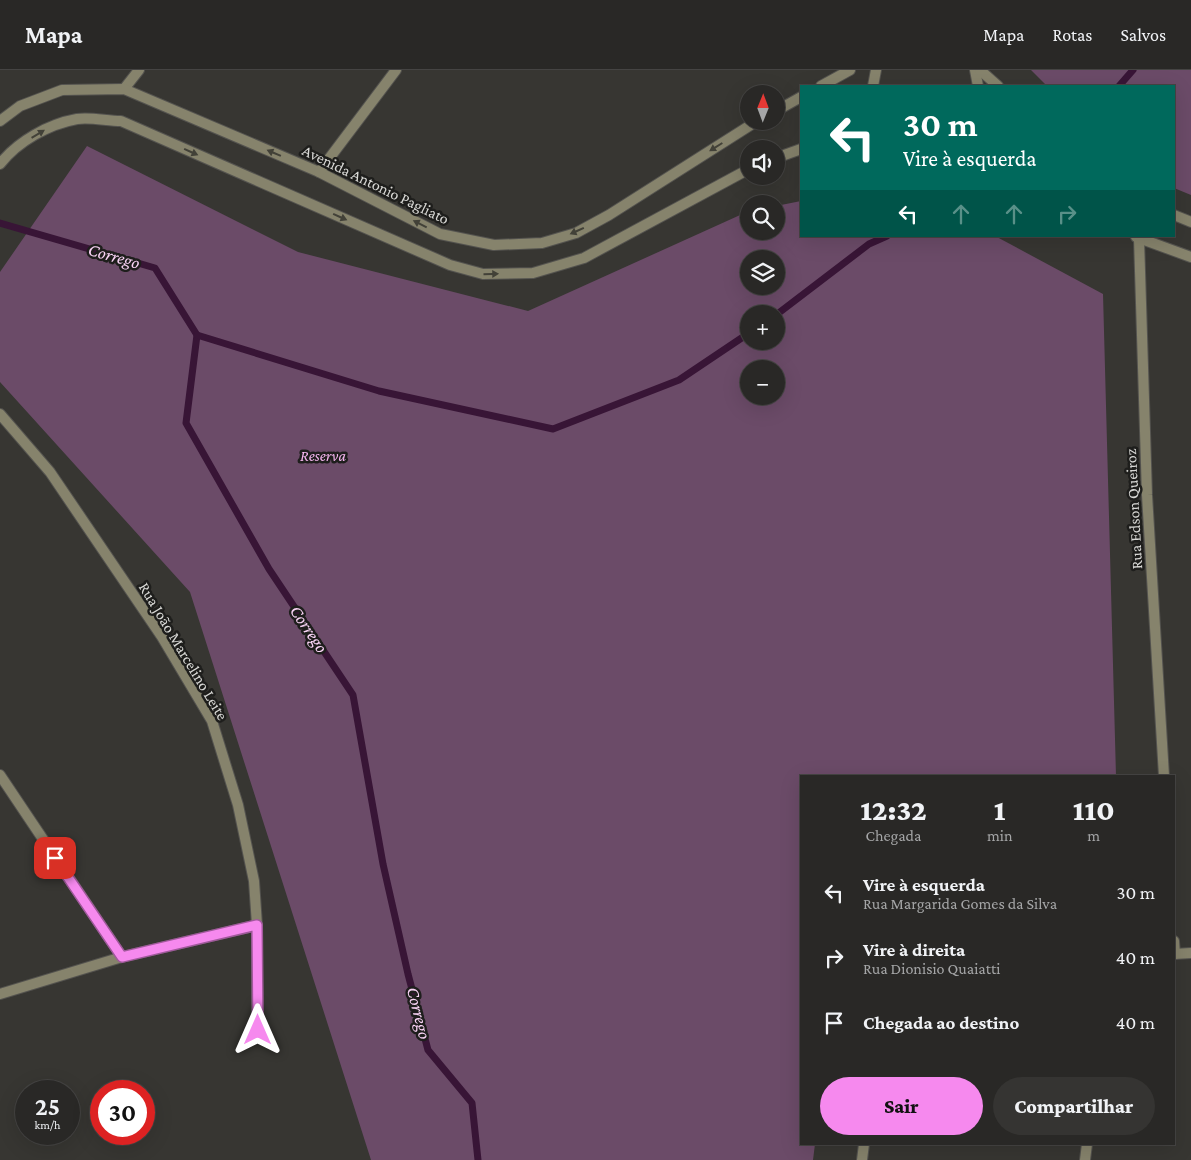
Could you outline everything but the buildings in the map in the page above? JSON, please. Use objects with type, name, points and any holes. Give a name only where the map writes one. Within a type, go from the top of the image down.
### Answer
[{"type":"street","points":[[124,88],[139,70]]},
{"type":"street","points":[[319,172],[396,70]]},
{"type":"street","points":[[823,85],[850,70]]},
{"type":"street","points":[[873,85],[876,70]]},
{"type":"street","points":[[975,70],[978,85]]},
{"type":"street","points":[[980,70],[997,85]]},
{"type":"street","name":"Avenida Antonio Pagliato","points":[[0,121],[20,106],[62,90],[124,88],[319,172],[440,234],[494,245],[542,242],[576,233],[743,130]]},
{"type":"street","points":[[785,106],[800,98]]},
{"type":"street","points":[[0,164],[8,154],[42,130],[78,119],[121,121],[450,265],[483,274],[533,273],[584,258],[740,173]]},
{"type":"street","points":[[785,155],[800,149]]},
{"type":"street","points":[[1175,215],[1191,222]]},
{"type":"street","points":[[1137,238],[1191,257]]},
{"type":"street","name":"Rua Edson Queiroz","points":[[1137,238],[1147,495],[1164,775]]},
{"type":"street","name":"Rua João Marcelino Leite","points":[[0,414],[50,472],[162,637],[212,721],[238,805],[254,881],[257,925],[258,1030]]},
{"type":"street","points":[[0,776],[122,957]]},
{"type":"street","points":[[0,994],[122,957],[257,925]]},
{"type":"street","points":[[1175,954],[1191,953]]},
{"type":"street","points":[[862,1160],[864,1145]]},
{"type":"street","points":[[1085,1160],[1087,1145]]},
{"type":"green space","points":[[1031,70],[1191,70],[1191,195],[1175,188],[1175,85],[1046,85]]},
{"type":"green space","name":"Reserva","points":[[87,146],[298,252],[528,311],[740,215],[740,240],[785,240],[785,204],[800,201],[800,237],[997,237],[1103,294],[1116,775],[800,775],[800,1145],[815,1145],[813,1160],[371,1160],[190,592],[0,382],[0,272]]},
{"type":"waterway","points":[[1120,85],[1133,70]]},
{"type":"waterway","name":"Corrego","points":[[0,223],[155,268],[197,335],[186,423],[269,569],[353,695],[383,864],[408,974],[428,1050],[472,1103],[478,1160]]},
{"type":"waterway","points":[[785,308],[869,244],[885,237]]},
{"type":"waterway","points":[[197,335],[379,391],[553,429],[679,380],[740,339]]},
{"type":"route","points":[[55,858],[122,957],[257,925],[258,1030]]}]
